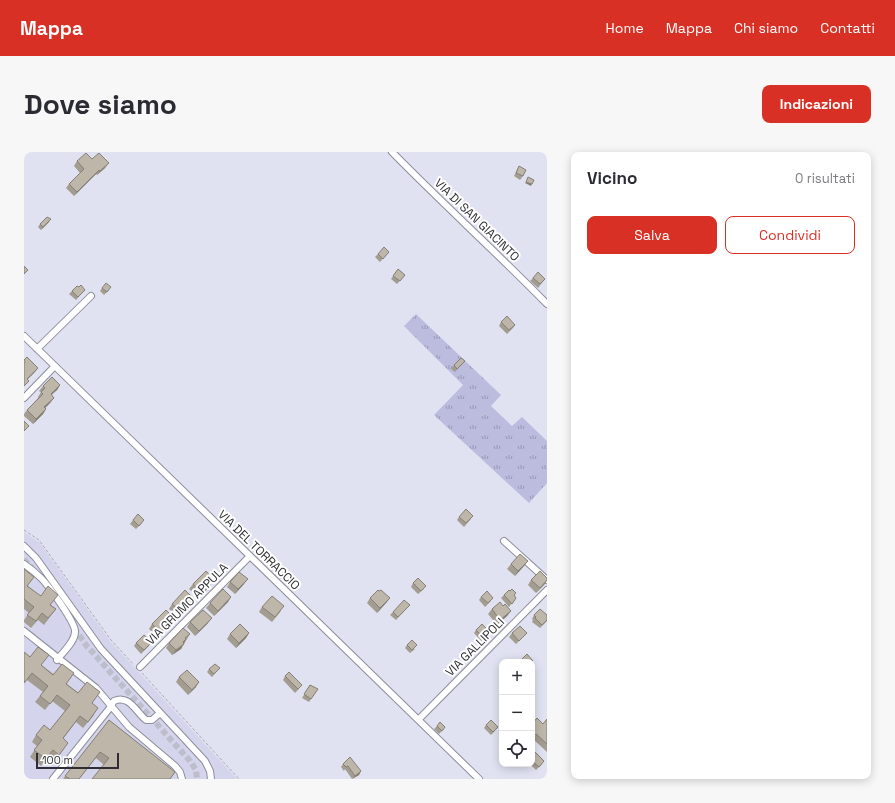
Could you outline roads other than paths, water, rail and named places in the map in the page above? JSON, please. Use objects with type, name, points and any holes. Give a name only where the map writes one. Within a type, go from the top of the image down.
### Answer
[{"type":"street","name":"VIA DI SAN GIACINTO","points":[[392,152],[547,304]]},
{"type":"street","points":[[37,349],[90,296]]},
{"type":"street","name":"VIA DEL TORRACCIO","points":[[24,336],[479,779]]},
{"type":"street","points":[[24,398],[55,366]]},
{"type":"street","points":[[504,541],[547,580]]},
{"type":"street","points":[[24,546],[36,558],[101,649],[207,762],[211,772],[211,779]]},
{"type":"street","name":"VIA GRUMO APPULA","points":[[140,667],[250,556]]},
{"type":"street","points":[[24,565],[43,580],[75,628],[74,638],[56,659]]},
{"type":"street","name":"VIA GALLIPOLI","points":[[418,719],[547,590]]},
{"type":"street","points":[[24,633],[56,659],[94,686],[110,707],[129,727],[175,766],[180,772],[182,779]]},
{"type":"street","points":[[53,779],[117,699],[125,700],[144,719],[147,720],[152,720],[160,713]]},
{"type":"street","points":[[110,707],[116,719],[126,729],[173,768],[178,779]]},
{"type":"tunnel","points":[[24,559],[32,568]]},
{"type":"tunnel","points":[[74,628],[86,645],[190,761],[196,770],[197,779]]}]
